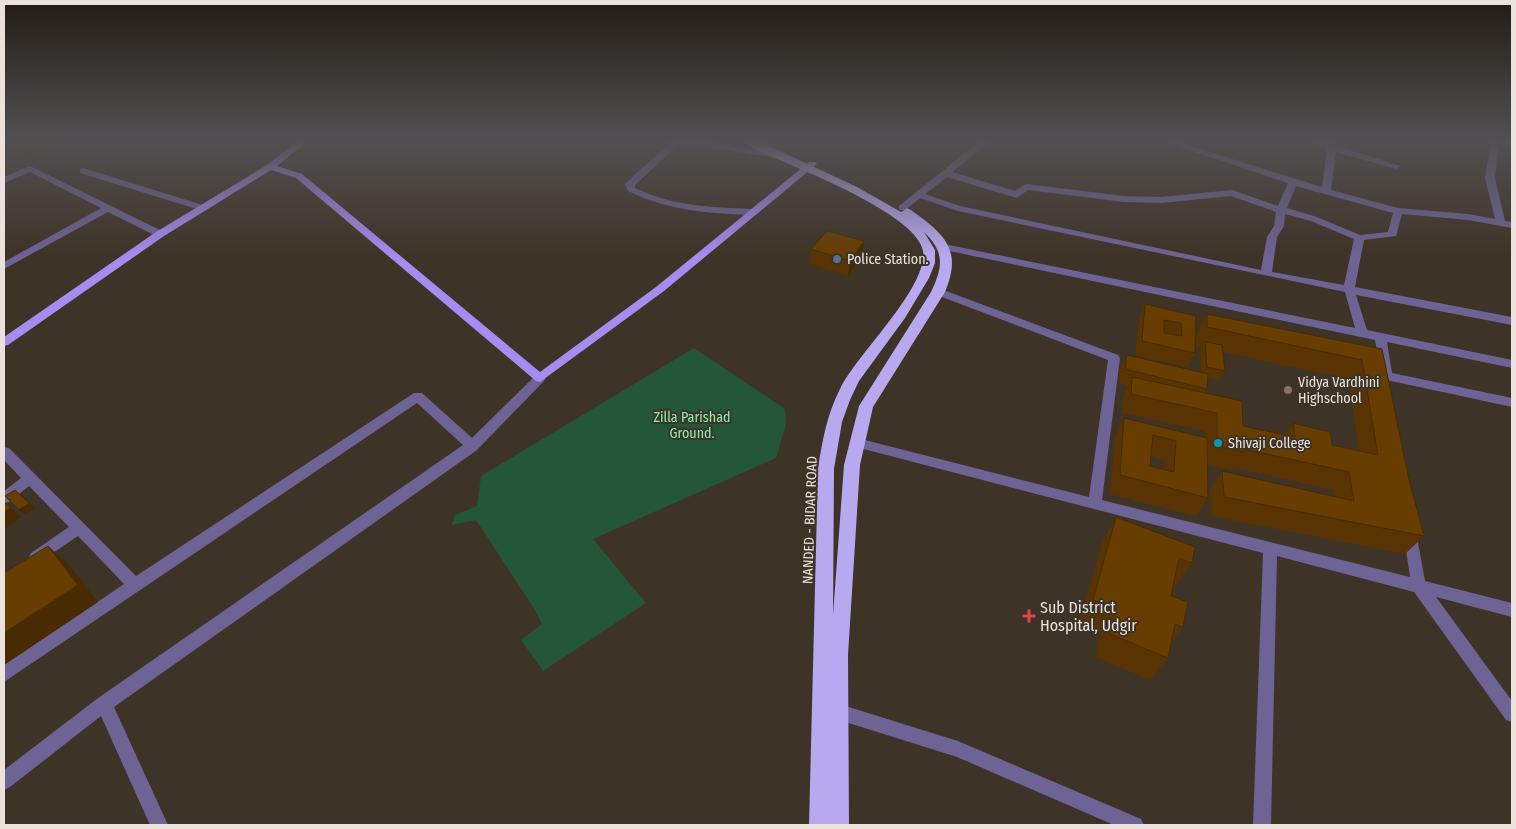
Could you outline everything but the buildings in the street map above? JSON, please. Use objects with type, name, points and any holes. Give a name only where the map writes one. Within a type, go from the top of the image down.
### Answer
[{"type":"highway","name":"NANDED - BIDAR ROAD","points":[[820,825],[826,469],[829,443],[840,405],[853,378],[916,290],[929,266],[930,251],[923,238],[910,224],[888,208],[833,179]]},
{"type":"highway","name":"NANDED - BIDAR ROAD","points":[[837,179],[902,208],[934,231],[944,247]]},
{"type":"highway","points":[[838,825],[840,656],[852,464],[866,406],[944,282],[947,260],[944,247]]},
{"type":"main road","points":[[4,342],[160,234],[251,179]]},
{"type":"main road","points":[[302,179],[540,378],[660,289],[794,179]]},
{"type":"street","points":[[49,179],[160,234]]},
{"type":"street","points":[[108,179],[203,208]]},
{"type":"street","points":[[635,179],[630,184],[631,189],[677,208],[754,212]]},
{"type":"street","points":[[902,208],[938,179]]},
{"type":"street","points":[[964,179],[1017,195],[1026,187],[1133,199],[1188,198],[1232,193],[1314,219],[1359,238],[1392,234],[1398,211]]},
{"type":"street","points":[[1283,179],[1398,211],[1468,217],[1512,225]]},
{"type":"street","points":[[1326,192],[1328,179]]},
{"type":"street","points":[[1490,179],[1501,224]]},
{"type":"street","points":[[1266,274],[1272,237],[1279,226],[1281,210],[1293,182]]},
{"type":"street","points":[[918,195],[958,208],[1266,274],[1512,321]]},
{"type":"street","points":[[4,266],[108,208]]},
{"type":"street","points":[[1359,238],[1349,289],[1362,333]]},
{"type":"street","points":[[944,247],[1512,364]]},
{"type":"street","points":[[938,292],[1114,358],[1095,503]]},
{"type":"street","points":[[1380,337],[1389,392]]},
{"type":"street","points":[[1386,376],[1512,403]]},
{"type":"street","points":[[4,781],[104,704],[472,446],[540,378]]},
{"type":"street","points":[[4,674],[418,396],[472,446]]},
{"type":"street","points":[[857,443],[1512,610]]},
{"type":"street","points":[[4,452],[135,585]]},
{"type":"street","points":[[4,498],[30,478]]},
{"type":"street","points":[[1408,519],[1418,585],[1512,714]]},
{"type":"street","points":[[26,564],[78,528]]},
{"type":"street","points":[[1262,825],[1270,547]]},
{"type":"street","points":[[104,704],[160,825]]},
{"type":"street","points":[[839,712],[958,749],[1135,825]]},
{"type":"green space","name":"Zilla Parishad Ground.","points":[[694,348],[785,409],[786,424],[776,458],[593,539],[646,603],[543,671],[521,640],[542,624],[535,610],[476,520],[452,525],[455,515],[477,506],[481,476]]},
{"type":"place","name":"Police Station.","points":[[837,259]]},
{"type":"place","name":"Vidya Vardhini Highschool","points":[[1288,390]]},
{"type":"place","name":"Shivaji College","points":[[1218,443]]},
{"type":"place","name":"Sub District Hospital, Udgir","points":[[1029,616]]}]
